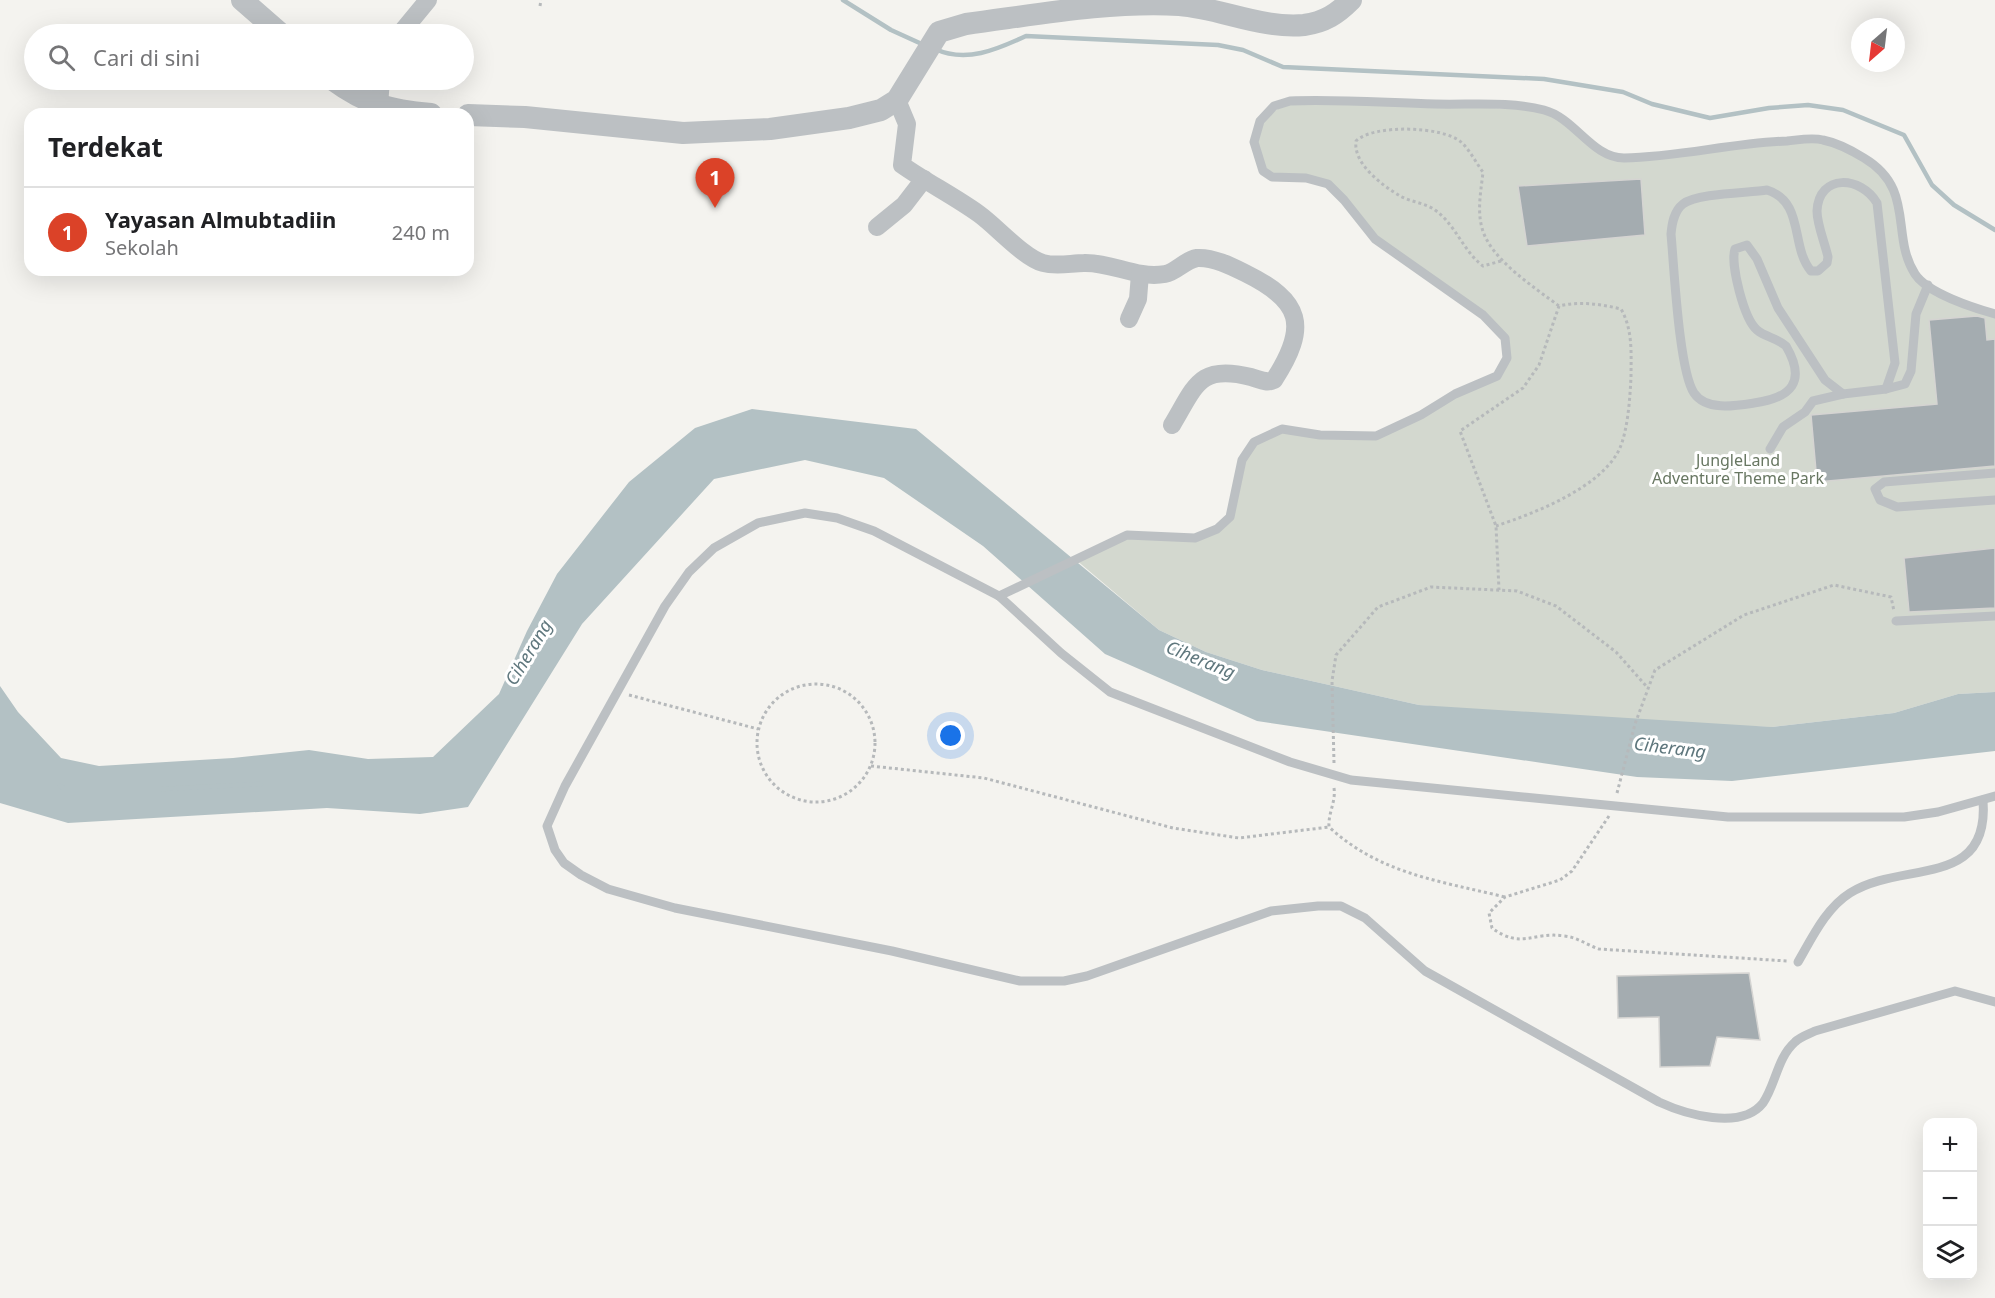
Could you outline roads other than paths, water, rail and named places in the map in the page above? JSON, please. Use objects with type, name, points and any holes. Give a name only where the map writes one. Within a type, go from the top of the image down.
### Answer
[{"type":"street","points":[[242,0],[270,24]]},
{"type":"street","points":[[408,24],[428,0]]},
{"type":"street","points":[[474,115],[525,117],[683,133],[724,132],[849,118],[881,110],[897,100],[943,30],[966,24],[1149,4],[1182,5],[1252,20],[1301,25],[1321,22],[1334,16],[1351,0]]},
{"type":"street","points":[[347,90],[358,98],[396,108]]},
{"type":"street","points":[[379,105],[380,90]]},
{"type":"street","points":[[897,100],[907,124],[900,163],[977,212],[1036,260],[1057,265],[1086,262],[1140,274],[1168,273],[1197,258],[1212,260],[1230,266],[1271,288],[1291,306],[1295,313],[1294,341],[1286,362],[1274,380],[1264,381],[1225,371],[1209,375],[1196,383],[1173,424]]},
{"type":"street","points":[[877,227],[904,205],[924,179]]},
{"type":"street","points":[[1129,319],[1138,299],[1140,274]]},
{"type":"lane","points":[[999,596],[1127,535],[1194,538],[1217,530],[1230,517],[1242,460],[1254,442],[1282,429],[1320,435],[1376,436],[1421,415],[1455,394],[1497,376],[1507,358],[1505,338],[1483,315],[1375,238],[1328,184],[1306,178],[1272,177],[1263,171],[1254,142],[1260,121],[1274,106],[1290,100],[1489,105],[1545,110],[1566,121],[1605,152],[1622,158],[1677,155],[1760,142],[1820,139],[1845,147],[1867,159],[1886,175],[1900,204],[1906,248],[1915,275],[1928,285],[1966,305],[1995,315]]},
{"type":"lane","points":[[1842,394],[1825,380],[1778,308],[1757,259],[1747,245],[1735,249],[1732,261],[1750,321],[1760,333],[1786,346],[1795,368],[1793,384],[1790,391],[1779,399],[1730,406],[1705,401],[1693,392],[1683,354],[1671,234],[1675,215],[1683,203],[1767,190],[1775,193],[1790,207],[1804,262],[1811,271],[1818,272],[1827,263],[1828,257],[1817,211],[1823,196],[1836,183],[1846,182],[1862,186],[1869,191],[1877,203],[1895,363],[1886,389]]},
{"type":"lane","points":[[1770,449],[1783,427],[1805,412],[1813,401],[1905,384],[1908,378],[1917,314],[1928,285]]},
{"type":"lane","points":[[1995,472],[1884,482],[1875,489],[1880,500],[1896,507],[1995,500]]},
{"type":"lane","points":[[1995,796],[1938,812],[1904,817],[1728,817],[1351,780],[1290,762],[1110,692],[1061,653],[999,596],[903,544],[837,518],[805,513],[758,523],[714,548],[689,572],[665,606],[565,786],[548,826],[550,836],[564,863],[608,889],[675,908],[892,951],[1020,981],[1043,982],[1087,976],[1271,911],[1341,906],[1365,918],[1425,971],[1659,1102],[1683,1113],[1711,1119],[1749,1113],[1762,1104],[1781,1062],[1795,1041],[1815,1031],[1955,990],[1995,1002]]},
{"type":"lane","points":[[1896,621],[1995,616]]},
{"type":"lane","points":[[1798,962],[1833,907],[1848,894],[1865,885],[1897,875],[1932,871],[1954,862],[1973,849],[1982,833],[1983,800]]},
{"type":"water","points":[[752,409],[916,429],[1159,630],[1206,652],[1262,670],[1419,705],[1772,727],[1894,713],[1958,694],[1995,692],[1995,751],[1732,781],[1637,777],[1257,721],[1105,654],[983,546],[884,478],[805,460],[714,479],[582,624],[468,807],[420,814],[327,808],[68,823],[0,803],[0,686],[18,712],[61,758],[99,766],[233,758],[309,750],[368,759],[433,757],[499,694],[527,631],[557,574],[629,482],[695,428]]},
{"type":"waterway","points":[[843,0],[891,30],[924,45]]},
{"type":"waterway","points":[[935,49],[958,55],[970,55],[992,50],[1026,36],[1218,45],[1243,50],[1283,67],[1544,79],[1623,92],[1652,104],[1710,118],[1769,108],[1808,105],[1843,110],[1904,135],[1932,185],[1954,205],[1995,230]]},
{"type":"waterway","name":"Ciherang","points":[[60,786],[65,789],[161,789],[261,784]]},
{"type":"place","name":"Yayasan Almubtadiin","points":[[715,208]]},
{"type":"park label","name":"JungleLand Adventure Theme Park","points":[[1738,469]]}]
